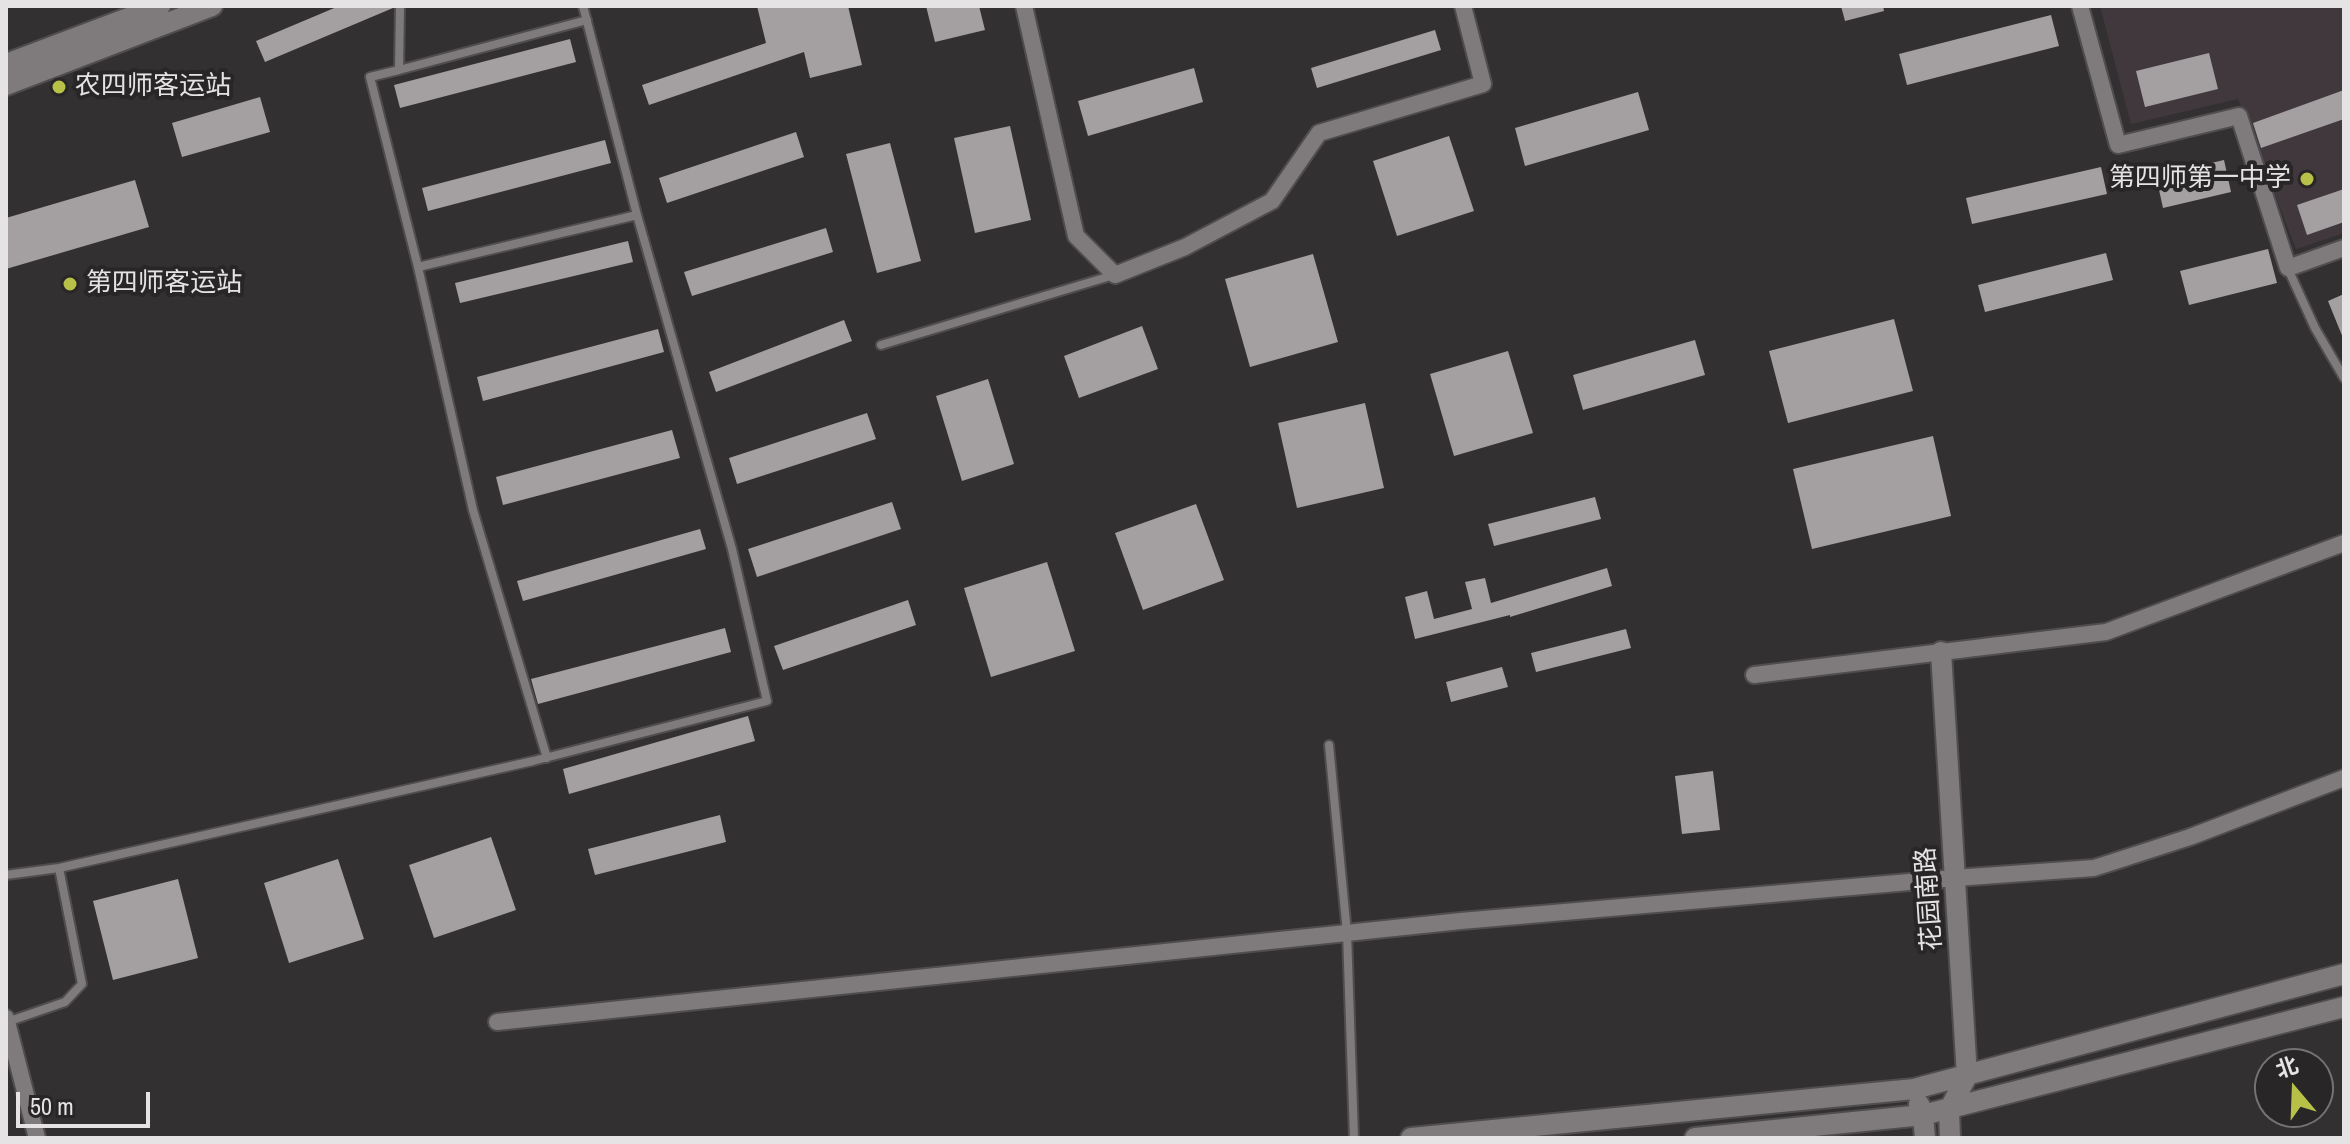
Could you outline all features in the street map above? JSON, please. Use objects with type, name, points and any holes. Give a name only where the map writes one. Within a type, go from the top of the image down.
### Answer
[{"type":"main road","points":[[6,64],[160,6]]},
{"type":"main road","points":[[6,85],[212,6]]},
{"type":"main road","name":"花园南路","points":[[1941,652],[1967,1076]]},
{"type":"main road","points":[[1411,1138],[1914,1089],[2344,974]]},
{"type":"main road","points":[[1695,1138],[1949,1110],[2344,1007]]},
{"type":"main road","points":[[1950,1138],[1949,1110],[1967,1076]]},
{"type":"main road","points":[[1914,1089],[1923,1115],[1925,1138]]},
{"type":"street","points":[[1024,6],[1076,236],[1115,275],[1185,247],[1272,201],[1319,133],[1483,84],[1463,6]]},
{"type":"street","points":[[2080,6],[2118,145],[2239,116],[2288,268],[2344,248]]},
{"type":"street","points":[[1754,675],[2106,632],[2344,543]]},
{"type":"street","points":[[497,1022],[1347,933],[2094,868],[2190,837],[2344,778]]},
{"type":"street","points":[[6,1021],[37,1138]]},
{"type":"lane","points":[[399,70],[400,6]]},
{"type":"lane","points":[[6,875],[59,868],[547,758],[767,701],[732,549],[637,215],[583,6]]},
{"type":"lane","points":[[547,758],[473,510],[418,267],[370,77],[587,20]]},
{"type":"lane","points":[[418,267],[637,215]]},
{"type":"lane","points":[[2288,268],[2315,328],[2344,378]]},
{"type":"lane","points":[[881,345],[1115,275]]},
{"type":"lane","points":[[1329,745],[1347,933],[1354,1138]]},
{"type":"lane","points":[[6,1021],[65,1002],[82,984],[59,868]]},
{"type":"shaded area","name":"第四师第一中学","points":[[2100,6],[2344,6],[2344,233],[2296,249],[2238,99],[2131,124]]},
{"type":"building","points":[[339,6],[393,8],[265,62],[256,41]]},
{"type":"building","points":[[757,6],[848,6],[862,65],[810,78],[804,52],[649,105],[642,85],[766,43]]},
{"type":"building","points":[[926,6],[979,6],[985,30],[935,42]]},
{"type":"building","points":[[1841,6],[1883,6],[1884,11],[1845,21]]},
{"type":"building","points":[[2051,15],[2059,46],[1907,85],[1899,54]]},
{"type":"building","points":[[1435,30],[1441,50],[1317,88],[1311,68]]},
{"type":"building","points":[[570,39],[576,62],[400,108],[394,85]]},
{"type":"building","points":[[2209,53],[2218,89],[2145,107],[2136,71]]},
{"type":"building","points":[[1194,68],[1203,102],[1088,136],[1078,101]]},
{"type":"building","points":[[2344,90],[2344,119],[2261,148],[2253,123]]},
{"type":"building","points":[[1638,92],[1649,130],[1525,166],[1515,128]]},
{"type":"building","points":[[260,97],[270,132],[182,157],[172,123]]},
{"type":"building","points":[[1010,126],[1031,220],[975,233],[954,138]]},
{"type":"building","points":[[796,132],[804,157],[667,203],[659,178]]},
{"type":"building","points":[[1449,136],[1474,211],[1397,236],[1373,161]]},
{"type":"building","points":[[605,140],[611,163],[428,211],[422,188]]},
{"type":"building","points":[[890,143],[921,261],[877,273],[846,154]]},
{"type":"building","points":[[2224,160],[2231,192],[2163,208],[2156,176]]},
{"type":"building","points":[[2101,167],[2107,194],[1972,224],[1966,198]]},
{"type":"building","points":[[135,180],[149,227],[6,269],[6,218]]},
{"type":"building","points":[[2344,189],[2344,222],[2307,235],[2297,205]]},
{"type":"building","points":[[826,228],[833,252],[692,296],[684,272]]},
{"type":"building","points":[[628,241],[633,262],[460,303],[455,283]]},
{"type":"building","points":[[2268,249],[2277,283],[2189,305],[2180,271]]},
{"type":"building","points":[[2106,253],[2113,280],[1985,312],[1978,285]]},
{"type":"building","points":[[1313,254],[1338,342],[1250,367],[1225,279]]},
{"type":"building","points":[[2344,294],[2344,338],[2343,338],[2328,301]]},
{"type":"building","points":[[1894,319],[1913,391],[1788,423],[1769,351]]},
{"type":"building","points":[[844,320],[852,341],[716,392],[709,372]]},
{"type":"building","points":[[1142,326],[1158,369],[1079,398],[1064,356]]},
{"type":"building","points":[[658,329],[664,352],[483,401],[477,377]]},
{"type":"building","points":[[1695,340],[1705,375],[1583,410],[1573,375]]},
{"type":"building","points":[[1508,351],[1533,433],[1454,456],[1430,374]]},
{"type":"building","points":[[988,379],[1014,464],[962,481],[936,396]]},
{"type":"building","points":[[1365,403],[1384,488],[1297,508],[1278,423]]},
{"type":"building","points":[[867,413],[876,439],[737,484],[729,458]]},
{"type":"building","points":[[672,430],[680,458],[503,505],[496,477]]},
{"type":"building","points":[[1933,436],[1951,516],[1812,549],[1793,469]]},
{"type":"building","points":[[1595,497],[1601,519],[1494,546],[1488,524]]},
{"type":"building","points":[[892,502],[901,529],[757,577],[748,549]]},
{"type":"building","points":[[1196,504],[1224,580],[1143,610],[1115,533]]},
{"type":"building","points":[[700,529],[706,549],[523,601],[517,581]]},
{"type":"building","points":[[1047,562],[1075,651],[991,677],[964,588]]},
{"type":"building","points":[[1607,568],[1612,586],[1510,617],[1415,639],[1405,597],[1427,591],[1434,619],[1472,609],[1465,582],[1485,578],[1491,603]]},
{"type":"building","points":[[908,600],[916,625],[783,670],[774,646]]},
{"type":"building","points":[[725,628],[731,652],[538,704],[531,679]]},
{"type":"building","points":[[1626,629],[1631,648],[1536,672],[1531,653]]},
{"type":"building","points":[[1502,667],[1508,687],[1451,702],[1446,682]]},
{"type":"building","points":[[748,716],[755,741],[569,794],[563,769]]},
{"type":"building","points":[[1713,771],[1720,830],[1682,834],[1675,776]]},
{"type":"building","points":[[720,815],[726,842],[595,875],[588,849]]},
{"type":"building","points":[[491,837],[516,910],[434,938],[409,865]]},
{"type":"building","points":[[338,859],[364,939],[289,963],[264,883]]},
{"type":"building","points":[[178,879],[198,958],[113,980],[93,901]]},
{"type":"place","name":"农四师客运站","points":[[59,87]]},
{"type":"place","name":"第四师第一中学","points":[[2307,179]]},
{"type":"place","name":"第四师客运站","points":[[70,284]]}]
